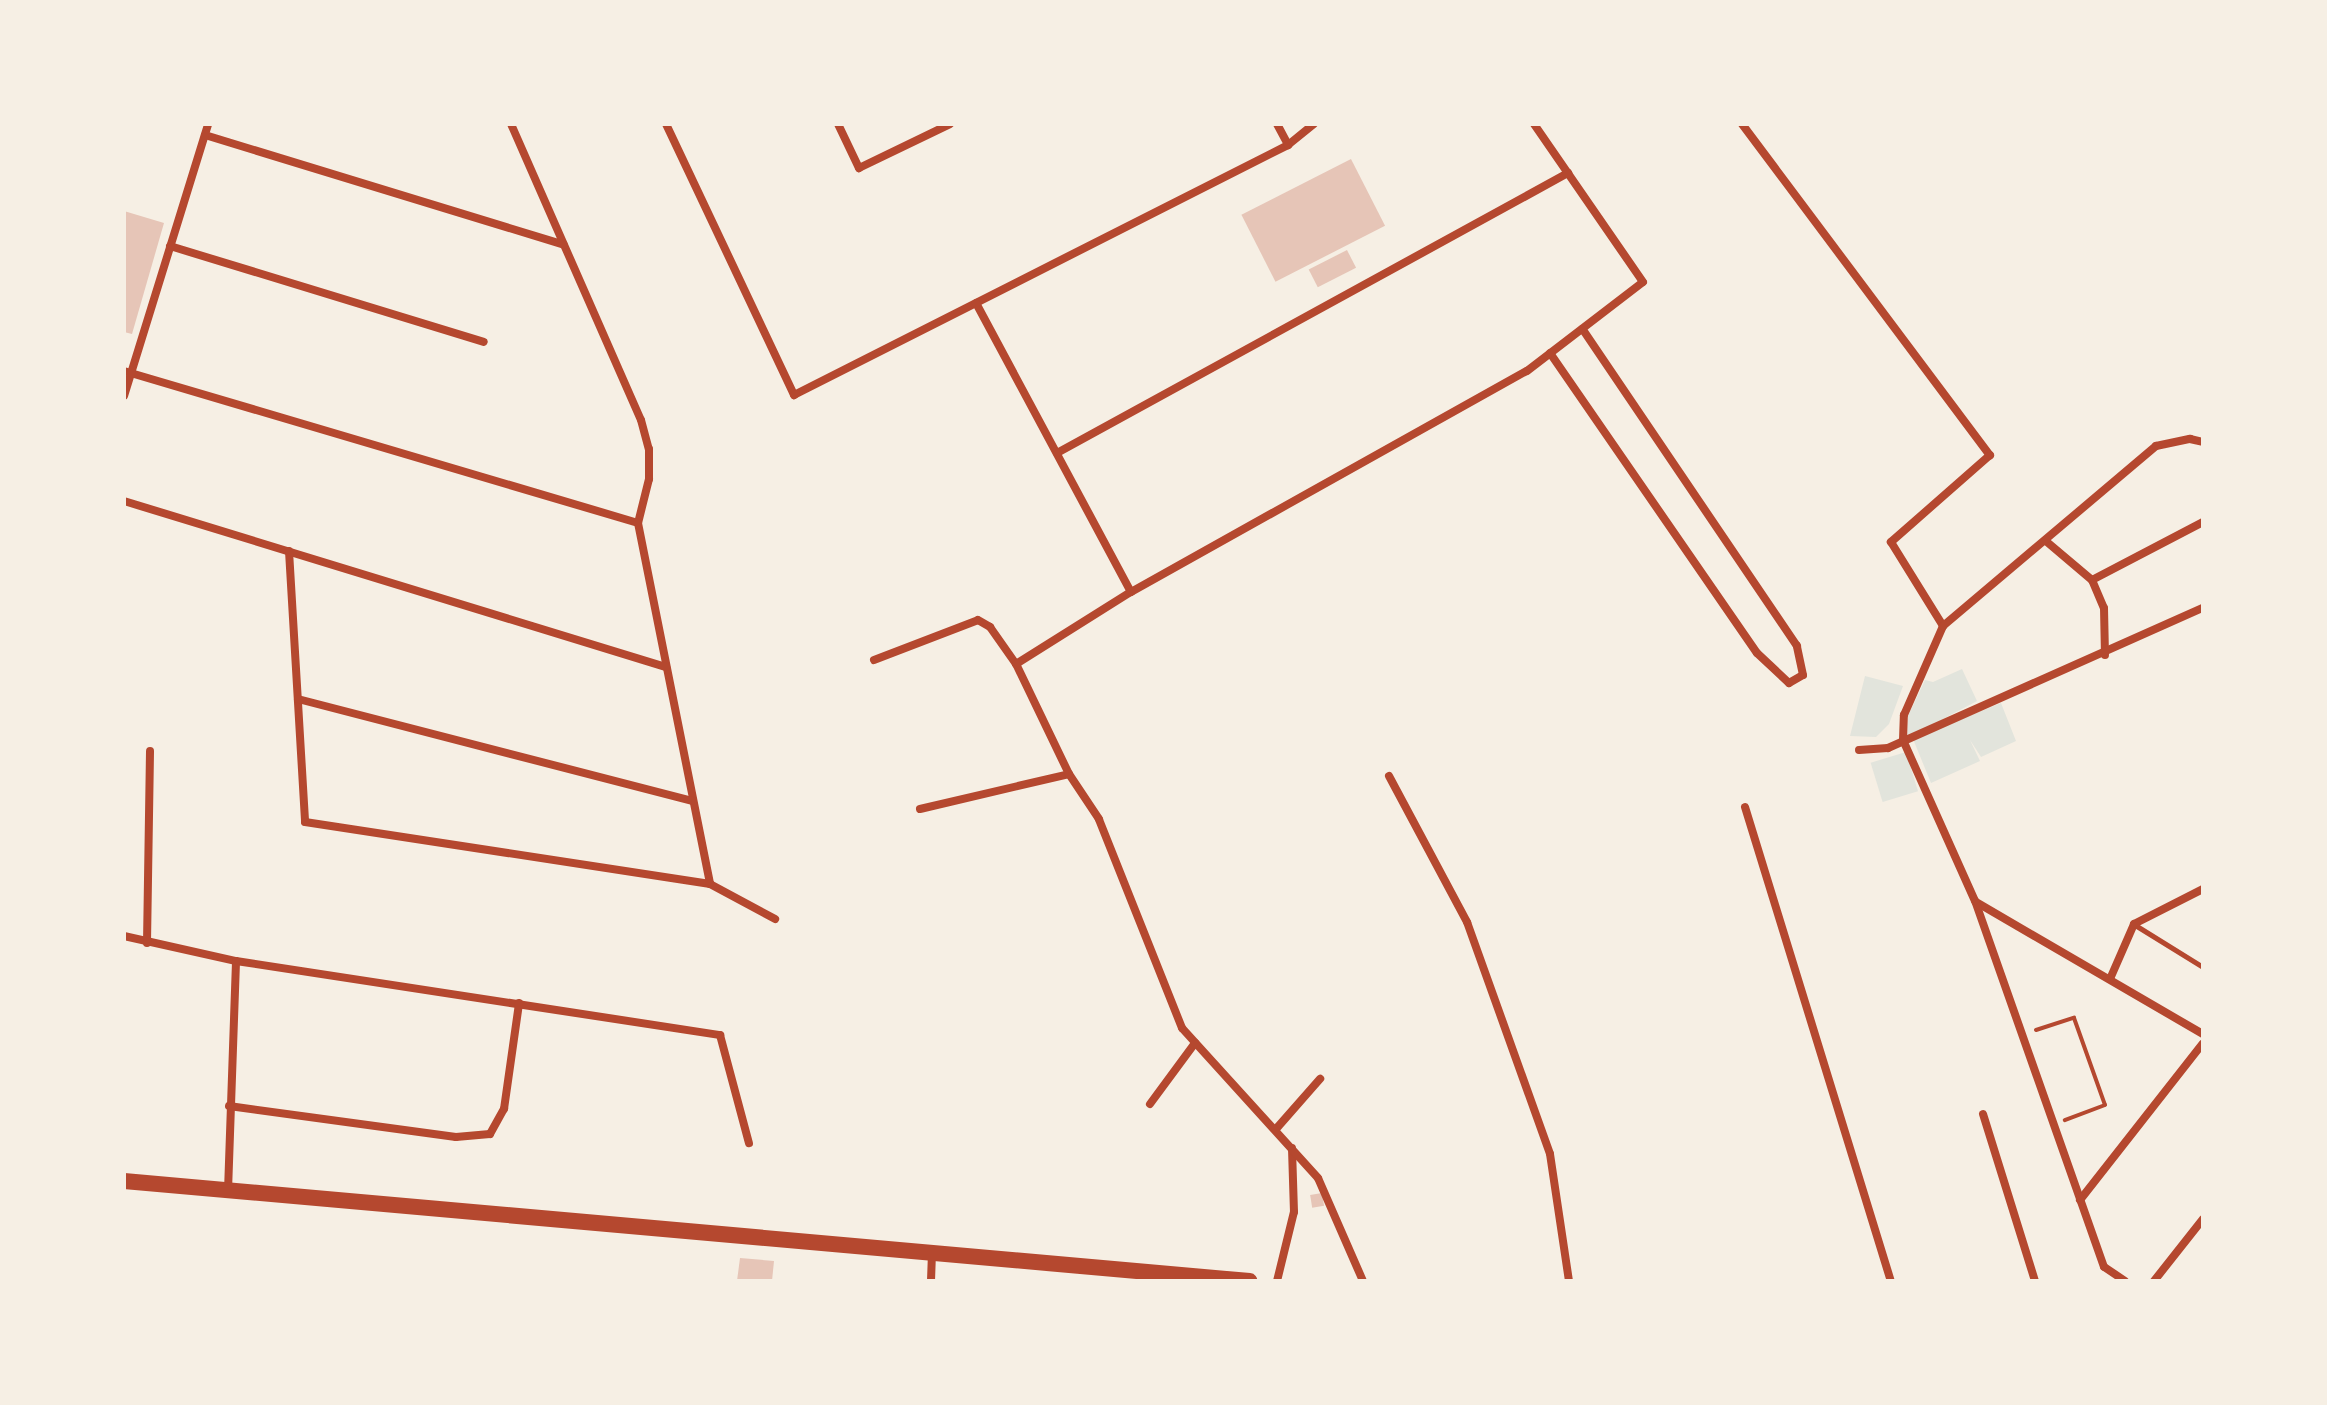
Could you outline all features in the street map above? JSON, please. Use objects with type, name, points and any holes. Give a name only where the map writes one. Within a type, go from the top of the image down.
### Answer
[{"type":"main road","points":[[124,1181],[1250,1281]]},
{"type":"street","points":[[124,396],[128,372],[208,124]]},
{"type":"street","points":[[511,124],[649,449],[649,479],[638,523],[710,884]]},
{"type":"street","points":[[666,124],[794,395],[1288,145],[1314,124]]},
{"type":"street","points":[[838,124],[859,168],[950,124]]},
{"type":"street","points":[[1277,124],[1288,145]]},
{"type":"street","points":[[1016,664],[1131,592],[1550,353],[1643,282],[1534,124]]},
{"type":"street","points":[[1742,124],[1990,455],[1891,542],[1943,626]]},
{"type":"street","points":[[205,135],[564,245]]},
{"type":"street","points":[[1057,453],[1568,173]]},
{"type":"street","points":[[170,246],[484,342]]},
{"type":"street","points":[[976,303],[1131,592]]},
{"type":"street","points":[[1550,353],[1757,653],[1789,683],[1803,675],[1797,646],[1582,329]]},
{"type":"street","points":[[128,372],[638,523]]},
{"type":"street","points":[[2125,1281],[2104,1267],[1975,901],[1903,740],[1904,715],[1943,626],[2047,542],[2156,446],[2190,439],[2203,442]]},
{"type":"street","points":[[124,501],[666,667]]},
{"type":"street","points":[[2092,580],[2203,522]]},
{"type":"street","points":[[2047,542],[2092,580],[2104,608],[2105,655]]},
{"type":"street","points":[[289,551],[305,822],[710,884],[775,919]]},
{"type":"street","points":[[1859,750],[1888,748],[2105,655],[2203,608]]},
{"type":"street","points":[[874,660],[978,620],[990,627],[1016,664],[1069,774],[1099,819],[1153,964],[1182,1028],[1318,1178],[1363,1281]]},
{"type":"street","points":[[298,699],[691,801]]},
{"type":"street","points":[[147,943],[150,751]]},
{"type":"street","points":[[920,809],[1069,774]]},
{"type":"street","points":[[1389,776],[1467,922],[1545,1139],[1569,1281]]},
{"type":"street","points":[[1745,807],[1891,1281]]},
{"type":"street","points":[[2110,979],[2134,924],[2203,889]]},
{"type":"street","points":[[1975,901],[2203,1034]]},
{"type":"street","points":[[124,936],[236,961],[720,1035],[749,1143]]},
{"type":"street","points":[[228,1192],[236,961]]},
{"type":"street","points":[[229,1106],[456,1137],[490,1134],[504,1109],[519,1003]]},
{"type":"street","points":[[1150,1104],[1195,1043]]},
{"type":"street","points":[[2080,1200],[2203,1043]]},
{"type":"street","points":[[1276,1129],[1320,1079]]},
{"type":"street","points":[[1983,1114],[2035,1281]]},
{"type":"street","points":[[1277,1281],[1294,1212],[1292,1146]]},
{"type":"street","points":[[2154,1281],[2203,1219]]},
{"type":"street","points":[[931,1281],[932,1253]]},
{"type":"lane","points":[[2134,924],[2203,967]]},
{"type":"path","points":[[2022,1034],[2074,1018],[2105,1105],[2054,1124]]},
{"type":"shaded area","points":[[1962,669],[1977,701],[1907,738],[1908,716],[1925,680],[1933,682]]},
{"type":"shaded area","points":[[1865,676],[1903,686],[1889,724],[1876,737],[1850,736]]},
{"type":"shaded area","points":[[2001,703],[2016,741],[1981,757],[1970,740],[1980,761],[1931,783],[1913,739]]},
{"type":"shaded area","points":[[1906,752],[1918,791],[1883,802],[1871,763]]},
{"type":"building","points":[[1351,159],[1385,226],[1275,282],[1241,215]]},
{"type":"building","points":[[124,211],[164,223],[132,334],[124,332]]},
{"type":"building","points":[[1347,250],[1356,268],[1318,287],[1309,270]]},
{"type":"building","points":[[1322,1193],[1324,1206],[1312,1208],[1310,1195]]},
{"type":"building","points":[[740,1258],[774,1261],[772,1281],[737,1281]]}]
